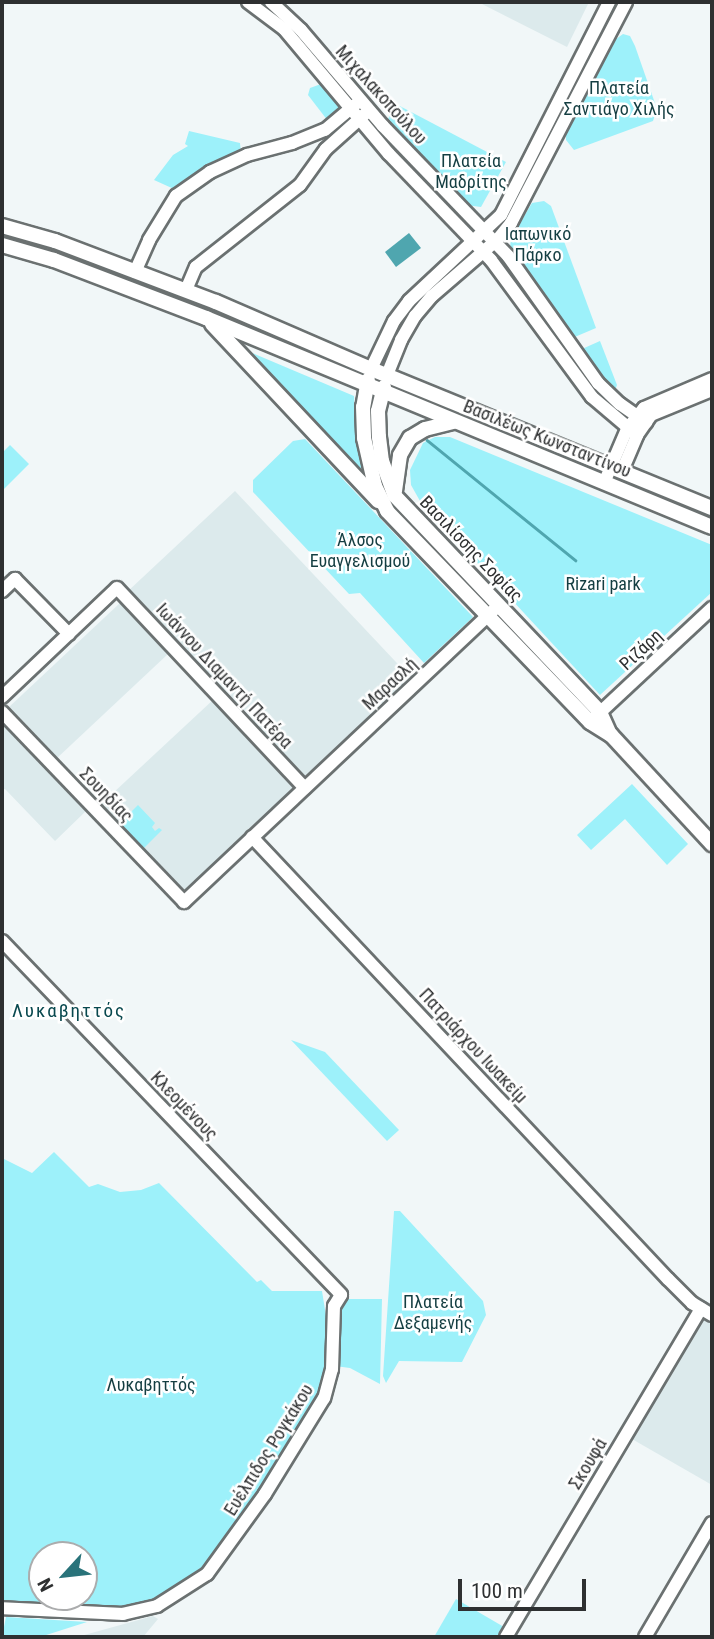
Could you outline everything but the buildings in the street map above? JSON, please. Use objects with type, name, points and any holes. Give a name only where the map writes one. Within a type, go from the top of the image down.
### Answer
[{"type":"main road","points":[[2,226],[55,241],[186,290],[387,375]]},
{"type":"main road","points":[[2,244],[54,260],[206,318],[366,386]]},
{"type":"main road","points":[[206,318],[387,511]]},
{"type":"main road","name":"Βασιλίσσης Σοφίας","points":[[371,369],[363,407],[364,438],[375,486],[387,511],[493,611],[712,845]]},
{"type":"main road","name":"Βασιλίσσης Σοφίας","points":[[387,375],[378,424],[382,461],[395,496],[493,611]]},
{"type":"main road","name":"Βασιλέως Κωνσταντίνου","points":[[387,375],[712,508]]},
{"type":"main road","name":"Βασιλέως Κωνσταντίνου","points":[[366,386],[712,527]]},
{"type":"main road","points":[[395,496],[397,466],[404,446],[425,429],[454,422]]},
{"type":"street","name":"Μιχαλακοπούλου","points":[[248,2],[284,29],[360,109],[495,242],[514,264],[598,383],[641,419]]},
{"type":"street","name":"Μιχαλακοπούλου","points":[[271,2],[301,30],[360,109],[484,253],[592,397],[632,432]]},
{"type":"street","points":[[371,369],[394,321],[409,301],[430,279],[485,232],[508,204],[609,2]]},
{"type":"street","points":[[387,375],[401,340],[415,316],[432,296],[484,253],[511,223],[626,2]]},
{"type":"street","points":[[135,272],[149,240],[176,197],[210,172],[247,155],[319,133],[360,109]]},
{"type":"street","points":[[186,290],[196,267],[300,185],[360,109]]},
{"type":"street","points":[[469,215],[485,217],[508,204]]},
{"type":"street","points":[[620,404],[634,407],[650,403],[712,379]]},
{"type":"street","points":[[641,419],[712,390]]},
{"type":"street","points":[[604,483],[616,469],[632,432],[650,403]]},
{"type":"street","points":[[2,591],[15,579],[69,634],[2,696]]},
{"type":"street","name":"Ιωάννου Διαμαντή Πατέρα","points":[[69,634],[117,589],[305,788]]},
{"type":"street","name":"Ριζάρη","points":[[595,717],[712,608]]},
{"type":"street","name":"Μαρασλή","points":[[253,837],[493,611]]},
{"type":"street","name":"Σουηδίας","points":[[2,712],[184,902],[253,837]]},
{"type":"street","name":"Πατριάρχου Ιωακείμ","points":[[253,837],[668,1279],[684,1294],[709,1310]]},
{"type":"street","name":"Κλεομένους","points":[[2,941],[341,1295]]},
{"type":"street","name":"Ευέλπιδος Ρογκάκου","points":[[2,1608],[123,1614],[157,1606],[207,1574],[265,1494],[324,1398],[332,1368],[334,1306],[341,1295]]},
{"type":"street","name":"Σκουφά","points":[[506,1637],[709,1310]]},
{"type":"street","points":[[645,1637],[712,1523]]},
{"type":"shaded area","points":[[478,2],[589,2],[567,47]]},
{"type":"shaded area","points":[[409,233],[421,248],[396,267],[385,252]]},
{"type":"shaded area","points":[[235,491],[411,678],[303,780],[127,592]]},
{"type":"shaded area","points":[[120,603],[168,654],[56,759],[8,708]]},
{"type":"shaded area","points":[[214,699],[298,787],[182,896],[98,807]]},
{"type":"shaded area","points":[[2,722],[86,811],[55,841],[5,789],[2,789]]},
{"type":"shaded area","points":[[701,1318],[712,1323],[712,1485],[625,1435]]},
{"type":"shaded area","points":[[153,1616],[158,1619],[143,1637],[77,1637]]},
{"type":"green space","name":"Πλατεία Σαντιάγο Χιλής","points":[[623,34],[630,36],[635,46],[657,109],[653,121],[574,150],[566,140],[566,131],[612,42]]},
{"type":"green space","points":[[321,84],[341,107],[341,112],[328,121],[308,95],[310,88]]},
{"type":"green space","name":"Πλατεία Μαδρίτης","points":[[396,104],[506,162],[481,207],[466,205],[389,124],[388,119]]},
{"type":"green space","points":[[189,131],[240,143],[241,153],[207,164],[174,189],[154,180],[173,155],[188,146],[185,144]]},
{"type":"green space","name":"Ιαπωνικό Πάρκο","points":[[544,201],[551,206],[596,328],[570,339],[510,248],[511,238],[532,203]]},
{"type":"green space","points":[[600,341],[617,385],[614,393],[580,354],[582,349]]},
{"type":"green space","points":[[238,347],[354,396],[356,436],[364,474]]},
{"type":"green space","name":"Rizari park","points":[[435,437],[450,437],[712,545],[712,592],[600,695],[420,501],[411,485],[410,470],[423,443]]},
{"type":"green space","name":"Άλσος Ευαγγελισμού","points":[[305,439],[473,617],[424,663],[360,593],[349,594],[253,492],[253,480],[293,441]]},
{"type":"green space","points":[[10,445],[29,464],[2,491],[2,453]]},
{"type":"green space","points":[[632,784],[688,844],[667,865],[625,819],[591,850],[577,835]]},
{"type":"green space","points":[[138,805],[155,823],[152,827],[155,831],[159,828],[162,830],[142,850],[118,825]]},
{"type":"green space","points":[[291,1040],[325,1052],[399,1130],[387,1141]]},
{"type":"green space","name":"Λυκαβηττός","points":[[54,1152],[89,1187],[98,1184],[120,1192],[141,1190],[159,1183],[257,1282],[261,1280],[272,1291],[322,1291],[327,1322],[327,1367],[320,1396],[297,1435],[208,1566],[196,1577],[151,1602],[114,1610],[98,1609],[98,1541],[28,1541],[28,1605],[2,1604],[2,1158],[32,1173]]},
{"type":"green space","name":"Πλατεία Δεξαμενής","points":[[394,1211],[400,1211],[483,1301],[486,1315],[462,1362],[399,1361],[386,1383],[383,1376]]},
{"type":"green space","points":[[343,1299],[382,1299],[380,1384],[350,1368],[335,1366],[339,1304]]},
{"type":"green space","points":[[456,1599],[504,1627],[498,1637],[434,1637]]},
{"type":"green space","points":[[6,1617],[87,1622],[40,1637],[2,1637]]},
{"type":"waterway","points":[[427,440],[575,560]]},
{"type":"district","name":"Λυκαβηττός","points":[[69,1011]]}]
